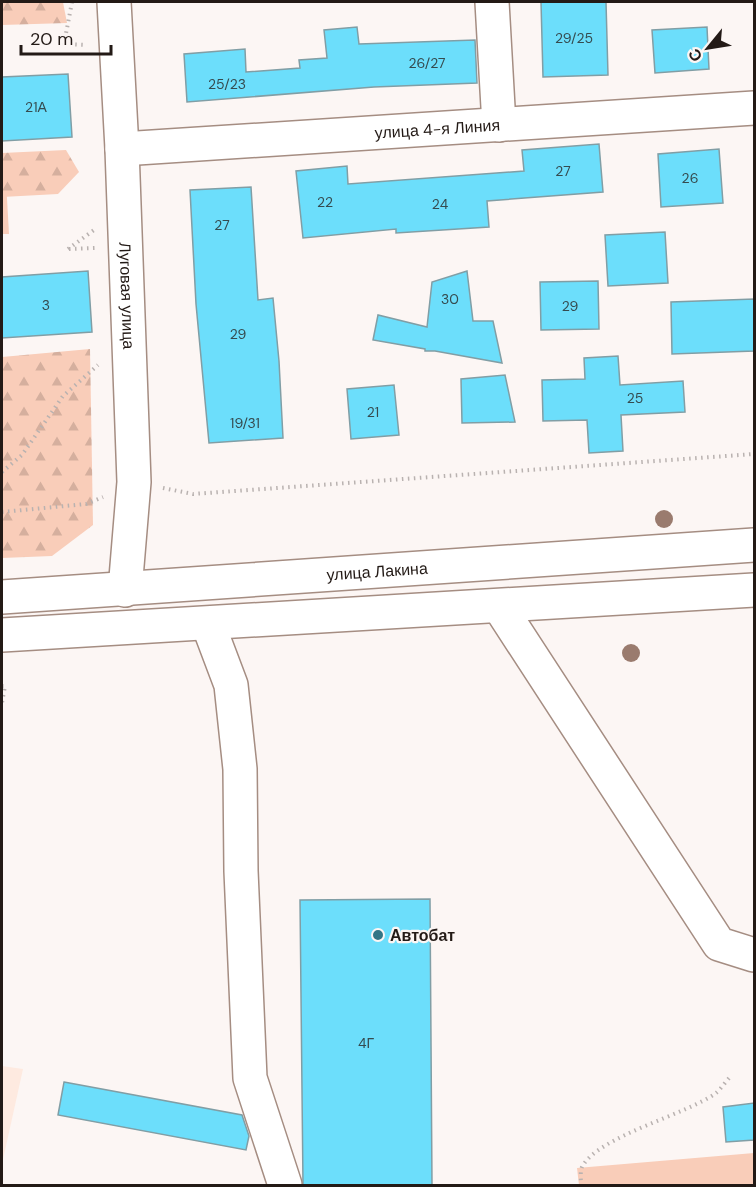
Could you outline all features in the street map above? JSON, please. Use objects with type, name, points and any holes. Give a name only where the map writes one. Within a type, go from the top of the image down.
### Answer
[{"type":"main road","name":"Луговая улица","points":[[114,2],[122,149],[134,482],[125,590]]},
{"type":"main road","points":[[492,2],[499,125]]},
{"type":"main road","name":"улица 4-я Линия","points":[[122,149],[754,108]]},
{"type":"main road","name":"улица Лакина","points":[[2,597],[754,545]]},
{"type":"main road","points":[[2,635],[754,590]]},
{"type":"main road","points":[[499,606],[719,944],[754,955]]},
{"type":"main road","points":[[208,624],[231,685],[240,769],[241,871],[250,1078],[285,1185]]},
{"type":"path","points":[[64,44],[72,2]]},
{"type":"path","points":[[2,472],[22,455],[63,396],[99,364]]},
{"type":"path","points":[[2,512],[86,504],[134,482],[193,494],[754,454]]},
{"type":"path","points":[[2,686],[5,686],[2,703]]},
{"type":"path","points":[[581,1185],[582,1168],[595,1153],[621,1137],[717,1093],[731,1076]]},
{"type":"shaded area","points":[[2,1066],[23,1069],[2,1164]]},
{"type":"green space","points":[[2,2],[63,2],[67,23],[2,25]]},
{"type":"green space","points":[[66,150],[79,172],[58,194],[2,197],[2,153]]},
{"type":"green space","points":[[2,181],[6,181],[9,234],[2,234]]},
{"type":"green space","points":[[90,349],[93,525],[52,556],[2,558],[2,357]]},
{"type":"green space","points":[[754,1153],[754,1185],[579,1185],[577,1168]]},
{"type":"building","points":[[541,2],[606,2],[608,75],[543,77]]},
{"type":"building","points":[[357,27],[359,44],[475,40],[477,83],[374,87],[187,102],[184,54],[245,49],[246,72],[300,68],[299,60],[327,58],[324,30]]},
{"type":"building","points":[[707,27],[709,69],[655,73],[652,30]]},
{"type":"building","points":[[68,74],[72,137],[2,141],[2,77]]},
{"type":"building","points":[[599,144],[603,192],[487,201],[489,227],[396,233],[396,229],[303,238],[296,171],[347,166],[348,184],[524,171],[522,150]]},
{"type":"building","points":[[719,149],[723,203],[661,207],[658,154]]},
{"type":"building","points":[[251,187],[258,300],[273,298],[283,438],[209,443],[196,304],[190,190]]},
{"type":"building","points":[[665,232],[668,283],[608,286],[605,235]]},
{"type":"building","points":[[88,271],[92,332],[2,338],[2,277]]},
{"type":"building","points":[[467,271],[473,321],[493,321],[502,363],[373,340],[378,315],[427,327],[432,282]]},
{"type":"building","points":[[598,281],[599,329],[541,330],[540,282]]},
{"type":"building","points":[[754,299],[754,351],[672,354],[671,302]]},
{"type":"building","points":[[618,356],[620,385],[683,381],[685,412],[621,415],[623,451],[589,453],[587,420],[543,421],[542,380],[585,379],[584,358]]},
{"type":"building","points":[[505,375],[515,422],[462,423],[461,379]]},
{"type":"building","points":[[394,385],[399,435],[351,439],[347,389]]},
{"type":"building","points":[[430,899],[432,1185],[303,1185],[300,900]]},
{"type":"building","points":[[64,1082],[242,1115],[249,1136],[246,1150],[58,1115]]},
{"type":"building","points":[[754,1103],[754,1140],[726,1142],[723,1107]]},
{"type":"place","name":"Автобат","points":[[378,935]]}]
